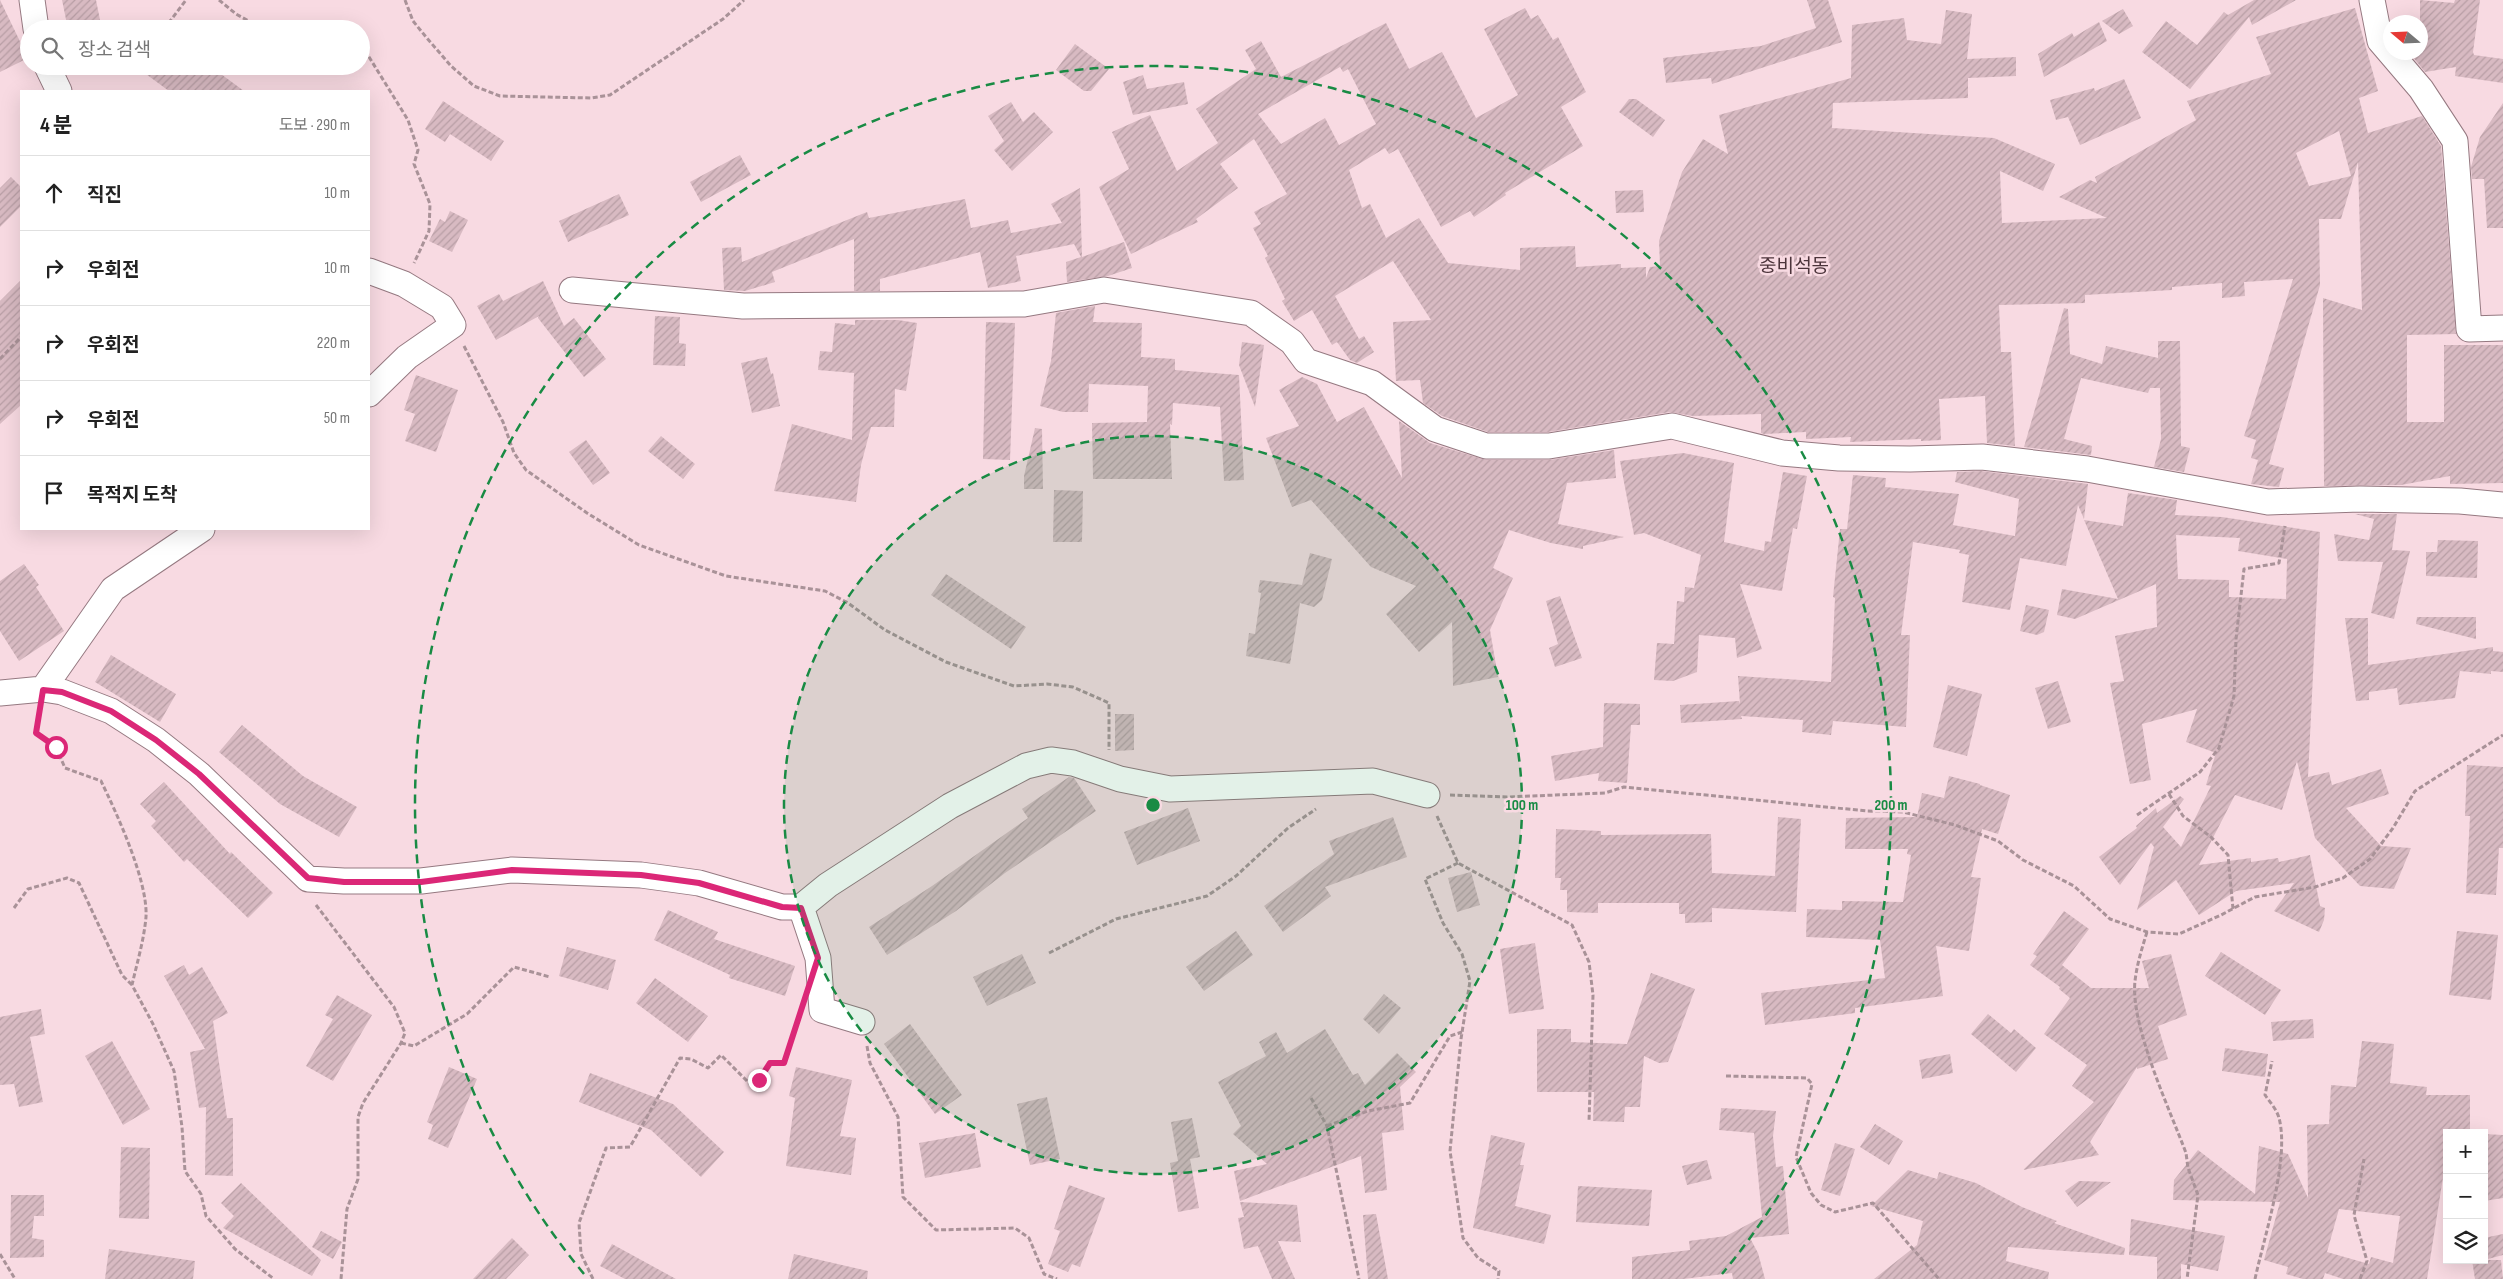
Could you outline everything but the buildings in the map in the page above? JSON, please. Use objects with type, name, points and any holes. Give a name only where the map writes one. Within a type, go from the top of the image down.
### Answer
[{"type":"street","points":[[32,0],[35,20]]},
{"type":"street","points":[[2372,0],[2380,41],[2421,89],[2455,141],[2469,329],[2503,328]]},
{"type":"street","points":[[51,75],[59,90]]},
{"type":"street","points":[[370,271],[404,284],[442,307],[453,325],[407,357],[370,393]]},
{"type":"street","points":[[572,290],[744,306],[1024,304],[1104,290],[1251,313],[1292,342],[1306,361],[1372,383],[1435,429],[1486,446],[1550,446],[1672,426],[1782,453],[1839,458],[1982,457],[2087,469],[2268,502],[2370,499],[2460,501],[2503,505]]},
{"type":"street","points":[[43,690],[113,589],[201,530]]},
{"type":"street","points":[[0,693],[43,690],[62,692],[111,711],[156,740],[199,774],[308,878],[344,882],[421,882],[512,870],[641,875],[699,883],[782,907],[801,908],[828,885],[950,806],[1026,766],[1051,760],[1073,762],[1120,779],[1170,789],[1373,781],[1428,794]]},
{"type":"street","points":[[801,908],[818,958],[822,1010],[862,1022]]},
{"type":"path","points":[[171,20],[186,0]]},
{"type":"path","points":[[219,0],[246,20]]},
{"type":"path","points":[[405,0],[413,21],[451,66],[474,86],[500,96],[591,98],[610,95],[618,90],[723,19],[744,0]]},
{"type":"path","points":[[370,59],[408,120],[418,150],[414,164],[430,204],[429,231],[404,284]]},
{"type":"path","points":[[453,325],[503,422],[514,453],[526,470],[588,514],[639,545],[726,576],[825,591],[848,602],[885,630],[946,662],[988,678],[1014,686],[1047,684],[1073,687],[1109,703],[1109,775]]},
{"type":"path","points":[[0,359],[20,339]]},
{"type":"path","points":[[2137,815],[2200,772],[2219,748],[2234,696],[2236,639],[2244,569],[2279,563],[2288,501]]},
{"type":"path","points":[[43,690],[36,733],[56,747],[65,768],[101,781],[126,838],[140,884],[146,916],[132,985]]},
{"type":"path","points":[[1589,1122],[1593,995],[1589,962],[1572,925],[1458,863],[1428,794],[1507,797],[1605,793],[1624,787],[1867,811],[1903,812],[1955,825],[1998,841],[2023,860],[2074,886],[2110,919],[2147,932],[2179,934],[2233,909],[2255,896],[2315,887],[2343,878],[2370,858],[2393,828],[2415,791],[2503,736]]},
{"type":"path","points":[[2169,794],[2183,816],[2211,837],[2228,855],[2233,909]]},
{"type":"path","points":[[1048,953],[1116,919],[1207,896],[1236,876],[1288,828],[1319,807]]},
{"type":"path","points":[[1458,863],[1425,879],[1443,923],[1462,954],[1470,981],[1462,1032],[1450,1151],[1463,1238],[1478,1258],[1499,1271],[1498,1279]]},
{"type":"path","points":[[14,908],[28,888],[67,878],[79,883],[122,975],[132,985],[153,1024],[174,1071],[182,1127],[185,1171],[201,1194],[206,1216],[235,1249],[274,1279]]},
{"type":"path","points":[[308,878],[312,899],[400,1017],[405,1033],[401,1043],[363,1103],[358,1117],[358,1179],[347,1209],[341,1279]]},
{"type":"path","points":[[2147,932],[2135,982],[2136,1002],[2150,1056],[2186,1153],[2188,1168],[2198,1195],[2187,1279]]},
{"type":"path","points":[[401,1043],[414,1046],[467,1014],[514,967],[550,977]]},
{"type":"path","points":[[593,1279],[581,1254],[579,1223],[606,1148],[630,1147],[680,1058],[691,1059],[708,1068],[721,1056],[754,1089],[770,1063],[784,1063],[800,1014]]},
{"type":"path","points":[[862,1022],[870,1062],[898,1117],[903,1197],[936,1230],[1015,1228],[1029,1238],[1044,1274],[1057,1279]]},
{"type":"path","points":[[1327,1126],[1368,1111],[1410,1102],[1450,1036],[1462,1032]]},
{"type":"path","points":[[2255,1279],[2278,1174],[2282,1134],[2279,1116],[2265,1095],[2272,1061]]},
{"type":"path","points":[[1726,1076],[1807,1078],[1812,1084],[1796,1157],[1811,1193],[1821,1205],[1835,1212],[1873,1203],[1939,1279]]},
{"type":"path","points":[[1311,1098],[1327,1126],[1359,1279]]},
{"type":"path","points":[[2360,1279],[2367,1260],[2354,1215],[2364,1159]]},
{"type":"path","points":[[0,1254],[14,1279]]},
{"type":"district","name":"중비석동","points":[[1794,265]]},
{"type":"route","points":[[56,747],[36,733],[43,690],[62,692],[111,711],[156,740],[199,774],[294,867],[308,878],[344,882],[421,882],[512,870],[641,875],[699,883],[782,907],[801,908],[818,958],[784,1063],[770,1063],[759,1080]]}]
